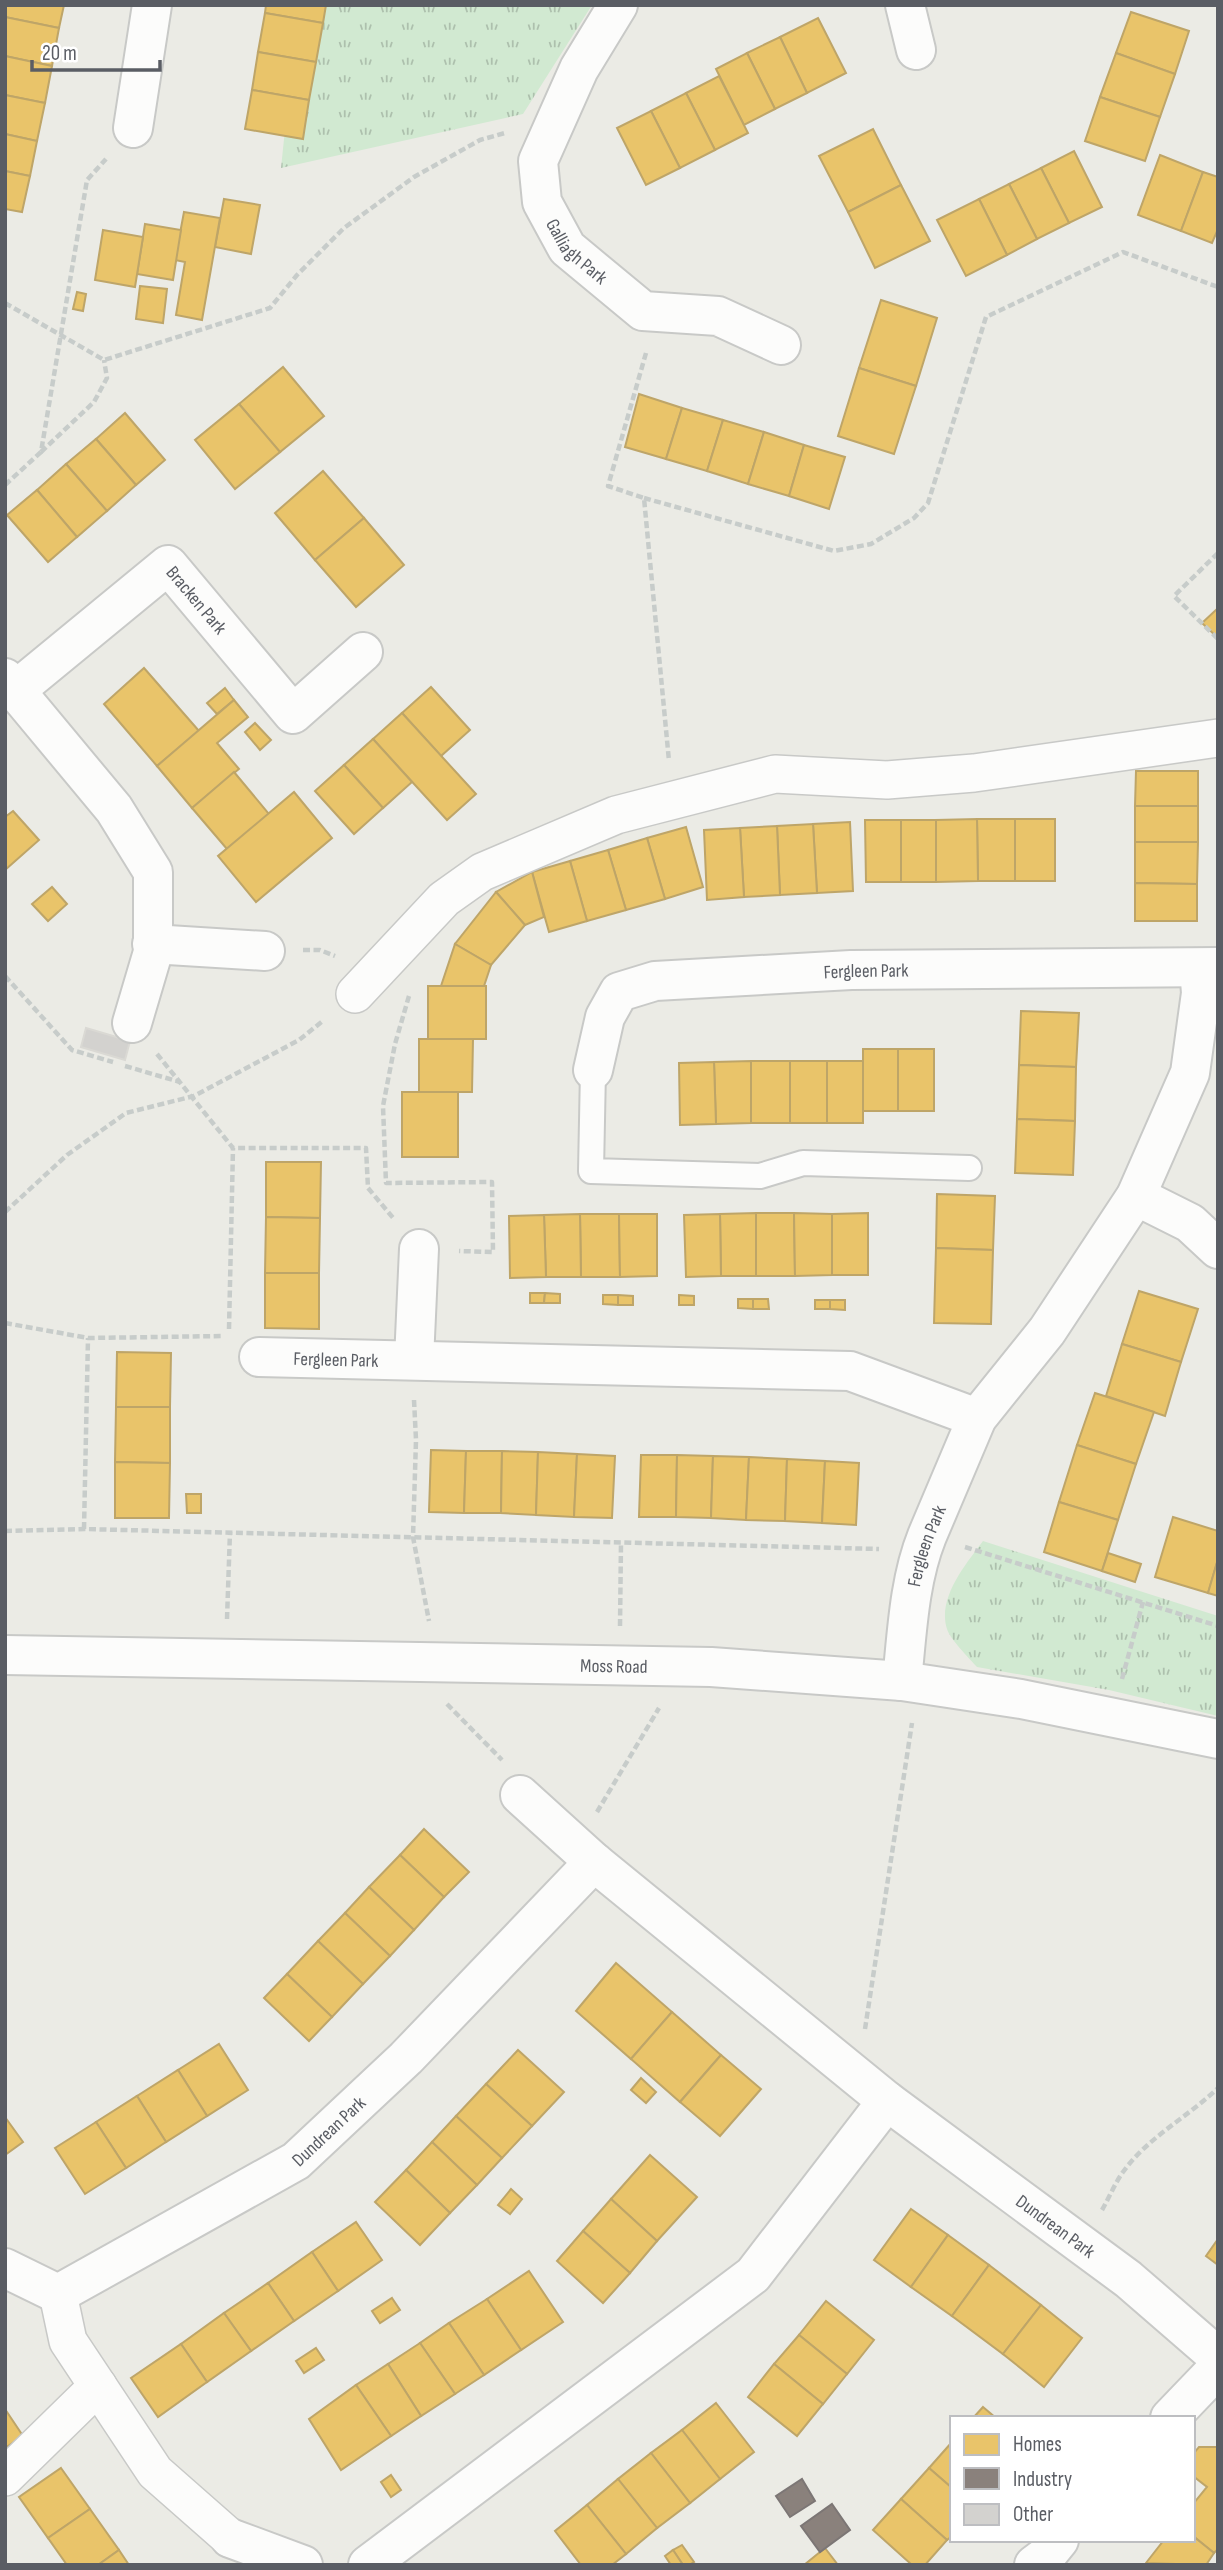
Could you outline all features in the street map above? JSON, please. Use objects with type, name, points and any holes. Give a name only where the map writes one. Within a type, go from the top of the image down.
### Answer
[{"type":"street","points":[[133,128],[152,5]]},
{"type":"street","name":"Galliagh Park","points":[[618,5],[579,69],[538,161],[542,202],[567,248],[643,312],[718,316],[781,345]]},
{"type":"street","points":[[905,5],[916,50]]},
{"type":"street","name":"Bracken Park","points":[[132,1023],[153,952],[153,872],[114,809],[10,684],[168,565],[293,713],[363,652]]},
{"type":"street","points":[[365,983],[444,898],[482,872],[616,814],[775,774],[887,780],[974,774],[1218,738]]},
{"type":"street","points":[[152,944],[265,951]]},
{"type":"street","name":"Fergleen Park","points":[[593,1070],[605,1017],[619,992],[656,981],[851,970],[1209,967],[1201,993],[1190,1073],[1136,1196],[1047,1331],[977,1418],[924,1543],[909,1614],[910,1683]]},
{"type":"street","points":[[1136,1196],[1190,1223],[1218,1249]]},
{"type":"street","points":[[413,1361],[419,1249]]},
{"type":"street","name":"Fergleen Park","points":[[258,1357],[850,1371],[977,1418]]},
{"type":"street","name":"Moss Road","points":[[5,1655],[711,1667],[910,1683],[1021,1699],[1218,1740]]},
{"type":"street","name":"Dundrean Park","points":[[520,1795],[582,1852],[857,2077],[1128,2279],[1218,2357]]},
{"type":"street","name":"Dundrean Park","points":[[58,2294],[296,2161],[406,2058],[582,1852]]},
{"type":"street","points":[[368,2565],[753,2274],[887,2101]]},
{"type":"street","points":[[5,2268],[58,2294],[68,2341],[155,2472],[230,2538],[303,2565]]},
{"type":"street","points":[[1172,2416],[1218,2368]]},
{"type":"street","points":[[5,2477],[98,2386]]},
{"type":"street","points":[[1034,2565],[1057,2542]]},
{"type":"lane","points":[[593,1070],[591,1171],[760,1176],[803,1163],[969,1168]]},
{"type":"path","points":[[5,303],[104,360],[270,308],[344,228],[414,177],[480,140],[556,118]]},
{"type":"path","points":[[41,452],[87,180],[133,128]]},
{"type":"path","points":[[657,312],[608,486],[835,551],[871,544],[914,518],[928,503],[986,317],[1123,252],[1218,287]]},
{"type":"path","points":[[5,485],[94,402],[107,378],[104,360]]},
{"type":"path","points":[[644,498],[673,800]]},
{"type":"path","points":[[1218,552],[1174,596],[1218,639]]},
{"type":"path","points":[[265,951],[320,950],[365,983]]},
{"type":"path","points":[[5,976],[72,1050],[180,1082]]},
{"type":"path","points":[[5,1212],[67,1155],[126,1113],[194,1096],[299,1040],[365,983],[409,981],[410,998],[396,1044],[383,1106],[386,1184],[492,1182],[493,1252],[419,1249],[369,1188],[366,1148],[233,1147]]},
{"type":"path","points":[[5,1323],[88,1338],[229,1336],[233,1147],[132,1023]]},
{"type":"path","points":[[84,1529],[88,1338]]},
{"type":"path","points":[[413,1361],[416,1440],[413,1537],[445,1701],[527,1786],[520,1795]]},
{"type":"path","points":[[5,1531],[84,1529],[621,1543],[924,1543],[1143,1602],[1218,1626]]},
{"type":"path","points":[[226,1658],[230,1532]]},
{"type":"path","points":[[620,1666],[621,1543]]},
{"type":"path","points":[[1112,1717],[1143,1602]]},
{"type":"path","points":[[582,1852],[593,1818],[662,1702],[664,1667]]},
{"type":"path","points":[[857,2077],[910,1683]]},
{"type":"path","points":[[1080,2244],[1123,2172],[1167,2128],[1198,2108],[1218,2088]]},
{"type":"green space","points":[[298,5],[592,5],[523,114],[281,168]]},
{"type":"green space","points":[[983,1541],[1218,1616],[1218,1716],[1109,1690],[977,1667],[952,1638],[945,1617],[946,1605],[955,1582]]},
{"type":"building: Homes","points":[[5,5],[64,5],[59,28],[5,17]]},
{"type":"building: Homes","points":[[266,5],[326,5],[323,23],[265,13]]},
{"type":"building: Homes","points":[[1131,12],[1189,31],[1175,74],[1116,53]]},
{"type":"building: Homes","points":[[265,13],[323,23],[316,62],[258,52]]},
{"type":"building: Homes","points":[[5,17],[59,28],[52,66],[5,56]]},
{"type":"building: Homes","points":[[818,18],[846,73],[807,93],[780,37]]},
{"type":"building: Homes","points":[[780,37],[807,93],[775,109],[747,53]]},
{"type":"building: Homes","points":[[258,52],[316,62],[309,100],[252,90]]},
{"type":"building: Homes","points":[[747,53],[775,109],[744,125],[716,69]]},
{"type":"building: Homes","points":[[1116,53],[1175,74],[1160,117],[1100,97]]},
{"type":"building: Homes","points":[[5,56],[52,66],[45,103],[5,95]]},
{"type":"building: Homes","points":[[719,76],[748,133],[715,150],[686,93]]},
{"type":"building: Homes","points":[[252,90],[309,100],[303,139],[245,129]]},
{"type":"building: Homes","points":[[686,93],[715,150],[680,168],[651,111]]},
{"type":"building: Homes","points":[[5,95],[45,103],[37,141],[5,134]]},
{"type":"building: Homes","points":[[1100,97],[1160,117],[1145,161],[1085,141]]},
{"type":"building: Homes","points":[[651,111],[680,168],[646,185],[617,128]]},
{"type":"building: Homes","points":[[873,129],[901,185],[848,212],[819,156]]},
{"type":"building: Homes","points":[[5,134],[37,141],[30,176],[5,171]]},
{"type":"building: Homes","points":[[1074,151],[1102,207],[1069,223],[1041,168]]},
{"type":"building: Homes","points":[[1160,155],[1203,172],[1181,231],[1138,215]]},
{"type":"building: Homes","points":[[1041,168],[1069,223],[1037,239],[1009,184]]},
{"type":"building: Homes","points":[[5,171],[30,176],[22,212],[5,209]]},
{"type":"building: Homes","points":[[1203,172],[1218,177],[1218,229],[1212,243],[1181,231]]},
{"type":"building: Homes","points":[[1009,184],[1037,239],[1007,255],[979,199]]},
{"type":"building: Homes","points":[[901,185],[930,241],[875,268],[848,212]]},
{"type":"building: Homes","points":[[224,199],[260,205],[251,254],[215,247]]},
{"type":"building: Homes","points":[[979,199],[1007,255],[966,276],[937,220]]},
{"type":"building: Homes","points":[[184,212],[220,218],[202,320],[176,315],[185,262],[175,260]]},
{"type":"building: Homes","points":[[145,224],[181,230],[173,280],[137,274]]},
{"type":"building: Homes","points":[[103,230],[143,237],[135,287],[95,280]]},
{"type":"building: Homes","points":[[140,286],[167,289],[163,323],[136,319]]},
{"type":"building: Homes","points":[[77,292],[86,294],[83,311],[73,309]]},
{"type":"building: Homes","points":[[881,300],[937,318],[916,386],[859,368]]},
{"type":"building: Homes","points":[[283,367],[324,416],[280,452],[239,404]]},
{"type":"building: Homes","points":[[859,368],[916,386],[894,454],[838,436]]},
{"type":"building: Homes","points":[[639,394],[682,408],[666,459],[625,447]]},
{"type":"building: Homes","points":[[239,404],[280,452],[235,489],[195,440]]},
{"type":"building: Homes","points":[[682,408],[723,420],[707,471],[666,459]]},
{"type":"building: Homes","points":[[125,413],[165,460],[136,485],[96,439]]},
{"type":"building: Homes","points":[[723,420],[764,432],[748,484],[707,471]]},
{"type":"building: Homes","points":[[764,432],[804,445],[789,496],[748,484]]},
{"type":"building: Homes","points":[[96,439],[136,485],[107,511],[66,464]]},
{"type":"building: Homes","points":[[804,445],[845,457],[829,509],[789,496]]},
{"type":"building: Homes","points":[[66,464],[107,511],[77,537],[37,490]]},
{"type":"building: Homes","points":[[323,471],[364,518],[315,560],[275,513]]},
{"type":"building: Homes","points":[[37,490],[77,537],[48,562],[7,515]]},
{"type":"building: Homes","points":[[364,518],[404,565],[356,607],[315,560]]},
{"type":"building: Homes","points":[[1218,608],[1218,638],[1202,623]]},
{"type":"building: Homes","points":[[144,668],[199,731],[157,766],[104,704]]},
{"type":"building: Homes","points":[[431,687],[470,730],[441,756],[402,713]]},
{"type":"building: Homes","points":[[225,688],[234,700],[217,714],[207,703]]},
{"type":"building: Homes","points":[[234,700],[248,717],[217,743],[239,769],[192,808],[157,766]]},
{"type":"building: Homes","points":[[402,713],[476,794],[447,820],[373,739]]},
{"type":"building: Homes","points":[[255,723],[271,740],[260,750],[245,732]]},
{"type":"building: Homes","points":[[373,739],[412,782],[383,808],[344,765]]},
{"type":"building: Homes","points":[[344,765],[383,808],[354,834],[315,791]]},
{"type":"building: Homes","points":[[1136,771],[1198,771],[1198,806],[1135,806]]},
{"type":"building: Homes","points":[[234,772],[269,814],[227,849],[192,808]]},
{"type":"building: Homes","points":[[294,792],[332,838],[256,902],[218,856]]},
{"type":"building: Homes","points":[[1135,806],[1198,806],[1198,842],[1135,842]]},
{"type":"building: Homes","points":[[13,811],[39,840],[5,870],[5,817]]},
{"type":"building: Homes","points":[[977,819],[1015,819],[1015,881],[978,881]]},
{"type":"building: Homes","points":[[977,819],[978,881],[936,882],[936,820]]},
{"type":"building: Homes","points":[[1015,819],[1055,819],[1055,881],[1015,881]]},
{"type":"building: Homes","points":[[865,820],[901,820],[901,882],[866,882]]},
{"type":"building: Homes","points":[[901,820],[936,820],[936,882],[901,882]]},
{"type":"building: Homes","points":[[850,822],[853,891],[817,893],[813,824]]},
{"type":"building: Homes","points":[[813,824],[817,893],[780,895],[777,826]]},
{"type":"building: Homes","points":[[777,826],[780,895],[744,897],[740,828]]},
{"type":"building: Homes","points":[[686,827],[703,887],[665,899],[647,838]]},
{"type":"building: Homes","points":[[740,828],[744,897],[707,900],[704,830]]},
{"type":"building: Homes","points":[[647,838],[665,899],[626,910],[608,850]]},
{"type":"building: Homes","points":[[1135,842],[1198,842],[1197,884],[1135,883]]},
{"type":"building: Homes","points":[[608,850],[626,910],[587,921],[570,861]]},
{"type":"building: Homes","points":[[570,861],[587,921],[549,932],[532,872]]},
{"type":"building: Homes","points":[[532,872],[544,917],[525,925],[496,892]]},
{"type":"building: Homes","points":[[1135,883],[1197,884],[1197,921],[1135,921]]},
{"type":"building: Homes","points":[[52,887],[67,904],[48,921],[32,904]]},
{"type":"building: Homes","points":[[496,892],[525,925],[491,965],[455,944]]},
{"type":"building: Homes","points":[[455,944],[491,965],[484,986],[441,986]]},
{"type":"building: Homes","points":[[428,986],[486,986],[486,1039],[428,1039]]},
{"type":"building: Homes","points":[[1021,1011],[1079,1013],[1076,1067],[1019,1065]]},
{"type":"building: Homes","points":[[419,1039],[473,1039],[472,1092],[419,1092]]},
{"type":"building: Homes","points":[[863,1049],[898,1049],[898,1111],[863,1111]]},
{"type":"building: Homes","points":[[898,1049],[934,1049],[934,1111],[898,1111]]},
{"type":"building: Homes","points":[[751,1061],[790,1061],[790,1123],[751,1123]]},
{"type":"building: Homes","points":[[751,1061],[751,1123],[716,1124],[714,1062]]},
{"type":"building: Homes","points":[[790,1061],[827,1061],[827,1123],[790,1123]]},
{"type":"building: Homes","points":[[827,1061],[863,1061],[863,1123],[827,1123]]},
{"type":"building: Homes","points":[[714,1062],[716,1124],[680,1125],[679,1063]]},
{"type":"building: Homes","points":[[1019,1065],[1076,1067],[1075,1121],[1017,1119]]},
{"type":"building: Homes","points":[[402,1092],[458,1092],[458,1157],[402,1157]]},
{"type":"building: Homes","points":[[1017,1119],[1075,1121],[1073,1175],[1015,1173]]},
{"type":"building: Homes","points":[[266,1162],[321,1162],[320,1218],[266,1217]]},
{"type":"building: Homes","points":[[937,1194],[995,1196],[993,1250],[936,1248]]},
{"type":"building: Homes","points":[[756,1213],[794,1213],[795,1276],[756,1276]]},
{"type":"building: Homes","points":[[756,1213],[756,1276],[721,1276],[720,1214]]},
{"type":"building: Homes","points":[[794,1213],[832,1214],[832,1275],[795,1276]]},
{"type":"building: Homes","points":[[868,1213],[868,1275],[832,1275],[832,1214]]},
{"type":"building: Homes","points":[[580,1214],[619,1214],[620,1277],[581,1277]]},
{"type":"building: Homes","points":[[580,1214],[581,1277],[546,1277],[544,1215]]},
{"type":"building: Homes","points":[[619,1214],[657,1214],[657,1276],[620,1277]]},
{"type":"building: Homes","points":[[720,1214],[721,1276],[686,1277],[684,1215]]},
{"type":"building: Homes","points":[[544,1215],[546,1277],[510,1278],[509,1216]]},
{"type":"building: Homes","points":[[266,1217],[320,1218],[319,1273],[265,1273]]},
{"type":"building: Homes","points":[[936,1248],[993,1250],[991,1324],[934,1323]]},
{"type":"building: Homes","points":[[265,1273],[319,1273],[319,1329],[265,1328]]},
{"type":"building: Homes","points":[[1139,1291],[1198,1309],[1181,1362],[1122,1344]]},
{"type":"building: Homes","points":[[530,1293],[545,1293],[544,1303],[530,1303]]},
{"type":"building: Homes","points":[[545,1293],[560,1294],[560,1303],[544,1303]]},
{"type":"building: Homes","points":[[603,1295],[618,1295],[618,1305],[603,1304]]},
{"type":"building: Homes","points":[[618,1295],[633,1296],[633,1305],[618,1305]]},
{"type":"building: Homes","points":[[679,1295],[694,1296],[694,1305],[679,1305]]},
{"type":"building: Homes","points":[[738,1299],[753,1299],[753,1309],[738,1308]]},
{"type":"building: Homes","points":[[753,1299],[768,1299],[769,1309],[753,1309]]},
{"type":"building: Homes","points":[[815,1300],[830,1300],[830,1309],[815,1309]]},
{"type":"building: Homes","points":[[830,1300],[845,1300],[845,1310],[830,1309]]},
{"type":"building: Homes","points":[[1122,1344],[1181,1362],[1165,1416],[1106,1396]]},
{"type":"building: Homes","points":[[117,1352],[171,1353],[170,1407],[116,1407]]},
{"type":"building: Homes","points":[[1095,1393],[1154,1412],[1136,1464],[1077,1445]]},
{"type":"building: Homes","points":[[116,1407],[170,1407],[170,1463],[115,1462]]},
{"type":"building: Homes","points":[[1077,1445],[1136,1464],[1118,1520],[1059,1502]]},
{"type":"building: Homes","points":[[431,1450],[466,1451],[464,1513],[429,1512]]},
{"type":"building: Homes","points":[[466,1451],[502,1451],[501,1513],[464,1513]]},
{"type":"building: Homes","points":[[502,1451],[538,1452],[536,1515],[501,1513]]},
{"type":"building: Homes","points":[[538,1452],[577,1454],[574,1517],[536,1515]]},
{"type":"building: Homes","points":[[577,1454],[615,1456],[612,1518],[574,1517]]},
{"type":"building: Homes","points":[[641,1455],[677,1455],[676,1517],[639,1517]]},
{"type":"building: Homes","points":[[677,1455],[713,1456],[711,1518],[676,1517]]},
{"type":"building: Homes","points":[[713,1456],[749,1457],[746,1520],[711,1518]]},
{"type":"building: Homes","points":[[749,1457],[787,1459],[785,1521],[746,1520]]},
{"type":"building: Homes","points":[[787,1459],[825,1461],[822,1523],[785,1521]]},
{"type":"building: Homes","points":[[825,1461],[859,1463],[856,1525],[822,1523]]},
{"type":"building: Homes","points":[[115,1462],[170,1463],[169,1518],[115,1518]]},
{"type":"building: Homes","points":[[186,1494],[201,1494],[201,1513],[187,1513]]},
{"type":"building: Homes","points":[[1059,1502],[1118,1520],[1102,1571],[1044,1552]]},
{"type":"building: Homes","points":[[1173,1517],[1218,1531],[1218,1559],[1208,1593],[1155,1577]]},
{"type":"building: Homes","points":[[1108,1553],[1141,1564],[1135,1582],[1102,1571]]},
{"type":"building: Homes","points":[[1218,1559],[1218,1596],[1208,1593]]},
{"type":"building: Homes","points":[[424,1829],[469,1872],[444,1897],[400,1855]]},
{"type":"building: Homes","points":[[400,1855],[444,1897],[414,1930],[369,1887]]},
{"type":"building: Homes","points":[[369,1887],[414,1930],[390,1956],[345,1913]]},
{"type":"building: Homes","points":[[345,1913],[390,1956],[363,1984],[318,1941]]},
{"type":"building: Homes","points":[[318,1941],[363,1984],[332,2017],[287,1974]]},
{"type":"building: Homes","points":[[616,1963],[672,2012],[631,2059],[576,2011]]},
{"type":"building: Homes","points":[[287,1974],[332,2017],[309,2041],[264,1998]]},
{"type":"building: Homes","points":[[672,2012],[721,2055],[680,2102],[631,2059]]},
{"type":"building: Homes","points":[[219,2044],[248,2090],[207,2116],[178,2070]]},
{"type":"building: Homes","points":[[518,2050],[564,2092],[532,2126],[486,2084]]},
{"type":"building: Homes","points":[[721,2055],[761,2089],[720,2136],[680,2102]]},
{"type":"building: Homes","points":[[178,2070],[207,2116],[166,2142],[137,2096]]},
{"type":"building: Homes","points":[[641,2078],[656,2092],[646,2103],[631,2090]]},
{"type":"building: Homes","points":[[486,2084],[532,2126],[502,2158],[456,2116]]},
{"type":"building: Homes","points":[[137,2096],[166,2142],[126,2168],[96,2122]]},
{"type":"building: Homes","points":[[456,2116],[502,2158],[477,2185],[432,2142]]},
{"type":"building: Homes","points":[[5,2117],[23,2142],[5,2155]]},
{"type":"building: Homes","points":[[96,2122],[126,2168],[85,2194],[55,2148]]},
{"type":"building: Homes","points":[[432,2142],[477,2185],[450,2213],[406,2170]]},
{"type":"building: Homes","points":[[650,2155],[697,2197],[657,2241],[611,2199]]},
{"type":"building: Homes","points":[[406,2170],[450,2213],[420,2245],[375,2202]]},
{"type":"building: Homes","points":[[511,2189],[522,2199],[510,2214],[498,2205]]},
{"type":"building: Homes","points":[[611,2199],[657,2241],[630,2273],[583,2231]]},
{"type":"building: Homes","points":[[911,2209],[948,2235],[911,2287],[874,2260]]},
{"type":"building: Homes","points":[[356,2222],[382,2260],[338,2291],[312,2252]]},
{"type":"building: Homes","points":[[583,2231],[630,2273],[603,2303],[557,2261]]},
{"type":"building: Homes","points":[[948,2235],[989,2265],[952,2316],[911,2287]]},
{"type":"building: Homes","points":[[1218,2239],[1218,2265],[1206,2256]]},
{"type":"building: Homes","points":[[312,2252],[338,2291],[294,2321],[268,2283]]},
{"type":"building: Homes","points":[[989,2265],[1041,2305],[1003,2354],[952,2316]]},
{"type":"building: Homes","points":[[529,2271],[563,2322],[521,2350],[487,2299]]},
{"type":"building: Homes","points":[[268,2283],[294,2321],[251,2351],[224,2313]]},
{"type":"building: Homes","points":[[392,2298],[400,2310],[380,2323],[372,2311]]},
{"type":"building: Homes","points":[[487,2299],[521,2350],[484,2375],[449,2323]]},
{"type":"building: Homes","points":[[826,2301],[874,2340],[847,2374],[799,2335]]},
{"type":"building: Homes","points":[[1041,2305],[1082,2338],[1044,2387],[1003,2354]]},
{"type":"building: Homes","points":[[224,2313],[251,2351],[207,2382],[181,2344]]},
{"type":"building: Homes","points":[[449,2323],[484,2375],[455,2394],[420,2343]]},
{"type":"building: Homes","points":[[799,2335],[847,2374],[823,2404],[774,2364]]},
{"type":"building: Homes","points":[[420,2343],[455,2394],[421,2416],[388,2364]]},
{"type":"building: Homes","points":[[181,2344],[207,2382],[158,2417],[131,2378]]},
{"type":"building: Homes","points":[[316,2348],[324,2360],[304,2373],[296,2361]]},
{"type":"building: Homes","points":[[388,2364],[421,2416],[391,2436],[356,2385]]},
{"type":"building: Homes","points":[[774,2364],[823,2404],[797,2436],[748,2397]]},
{"type":"building: Homes","points":[[356,2385],[391,2436],[341,2470],[309,2419]]},
{"type":"building: Homes","points":[[716,2403],[754,2452],[720,2479],[682,2430]]},
{"type":"building: Homes","points":[[983,2407],[994,2416],[975,2416]]},
{"type":"building: Homes","points":[[5,2409],[23,2436],[5,2448]]},
{"type":"building: Homes","points":[[682,2430],[720,2479],[690,2503],[651,2453]]},
{"type":"building: Homes","points":[[950,2444],[950,2486],[929,2468]]},
{"type":"building: Homes","points":[[1199,2447],[1218,2447],[1218,2549],[1214,2553],[1195,2538],[1195,2502],[1207,2487],[1195,2478],[1195,2452]]},
{"type":"building: Homes","points":[[651,2453],[690,2503],[657,2528],[618,2479]]},
{"type":"building: Homes","points":[[61,2468],[90,2509],[48,2538],[19,2497]]},
{"type":"building: Homes","points":[[929,2468],[950,2486],[950,2538],[947,2540],[901,2499]]},
{"type":"building: Homes","points":[[391,2475],[401,2490],[391,2497],[381,2482]]},
{"type":"building: Homes","points":[[618,2479],[657,2528],[626,2554],[587,2505]]},
{"type":"building: Homes","points":[[901,2499],[947,2540],[925,2565],[912,2565],[873,2530]]},
{"type":"building: Homes","points":[[587,2505],[626,2554],[612,2565],[581,2565],[555,2531]]},
{"type":"building: Homes","points":[[90,2509],[119,2550],[98,2565],[67,2565],[48,2538]]},
{"type":"building: Homes","points":[[1195,2538],[1214,2553],[1206,2565],[1146,2563],[1162,2542],[1195,2542]]},
{"type":"building: Homes","points":[[682,2545],[694,2562],[689,2565],[683,2565],[673,2550]]},
{"type":"building: Homes","points":[[825,2548],[838,2565],[804,2565],[820,2552]]},
{"type":"building: Homes","points":[[119,2550],[129,2565],[98,2565]]},
{"type":"building: Homes","points":[[673,2550],[683,2565],[671,2565],[665,2556]]},
{"type":"building: Industry","points":[[802,2479],[815,2501],[790,2517],[776,2496]]},
{"type":"building: Industry","points":[[832,2504],[850,2530],[820,2552],[801,2526]]},
{"type":"building: Other","points":[[86,1028],[130,1041],[125,1060],[81,1047]]}]
